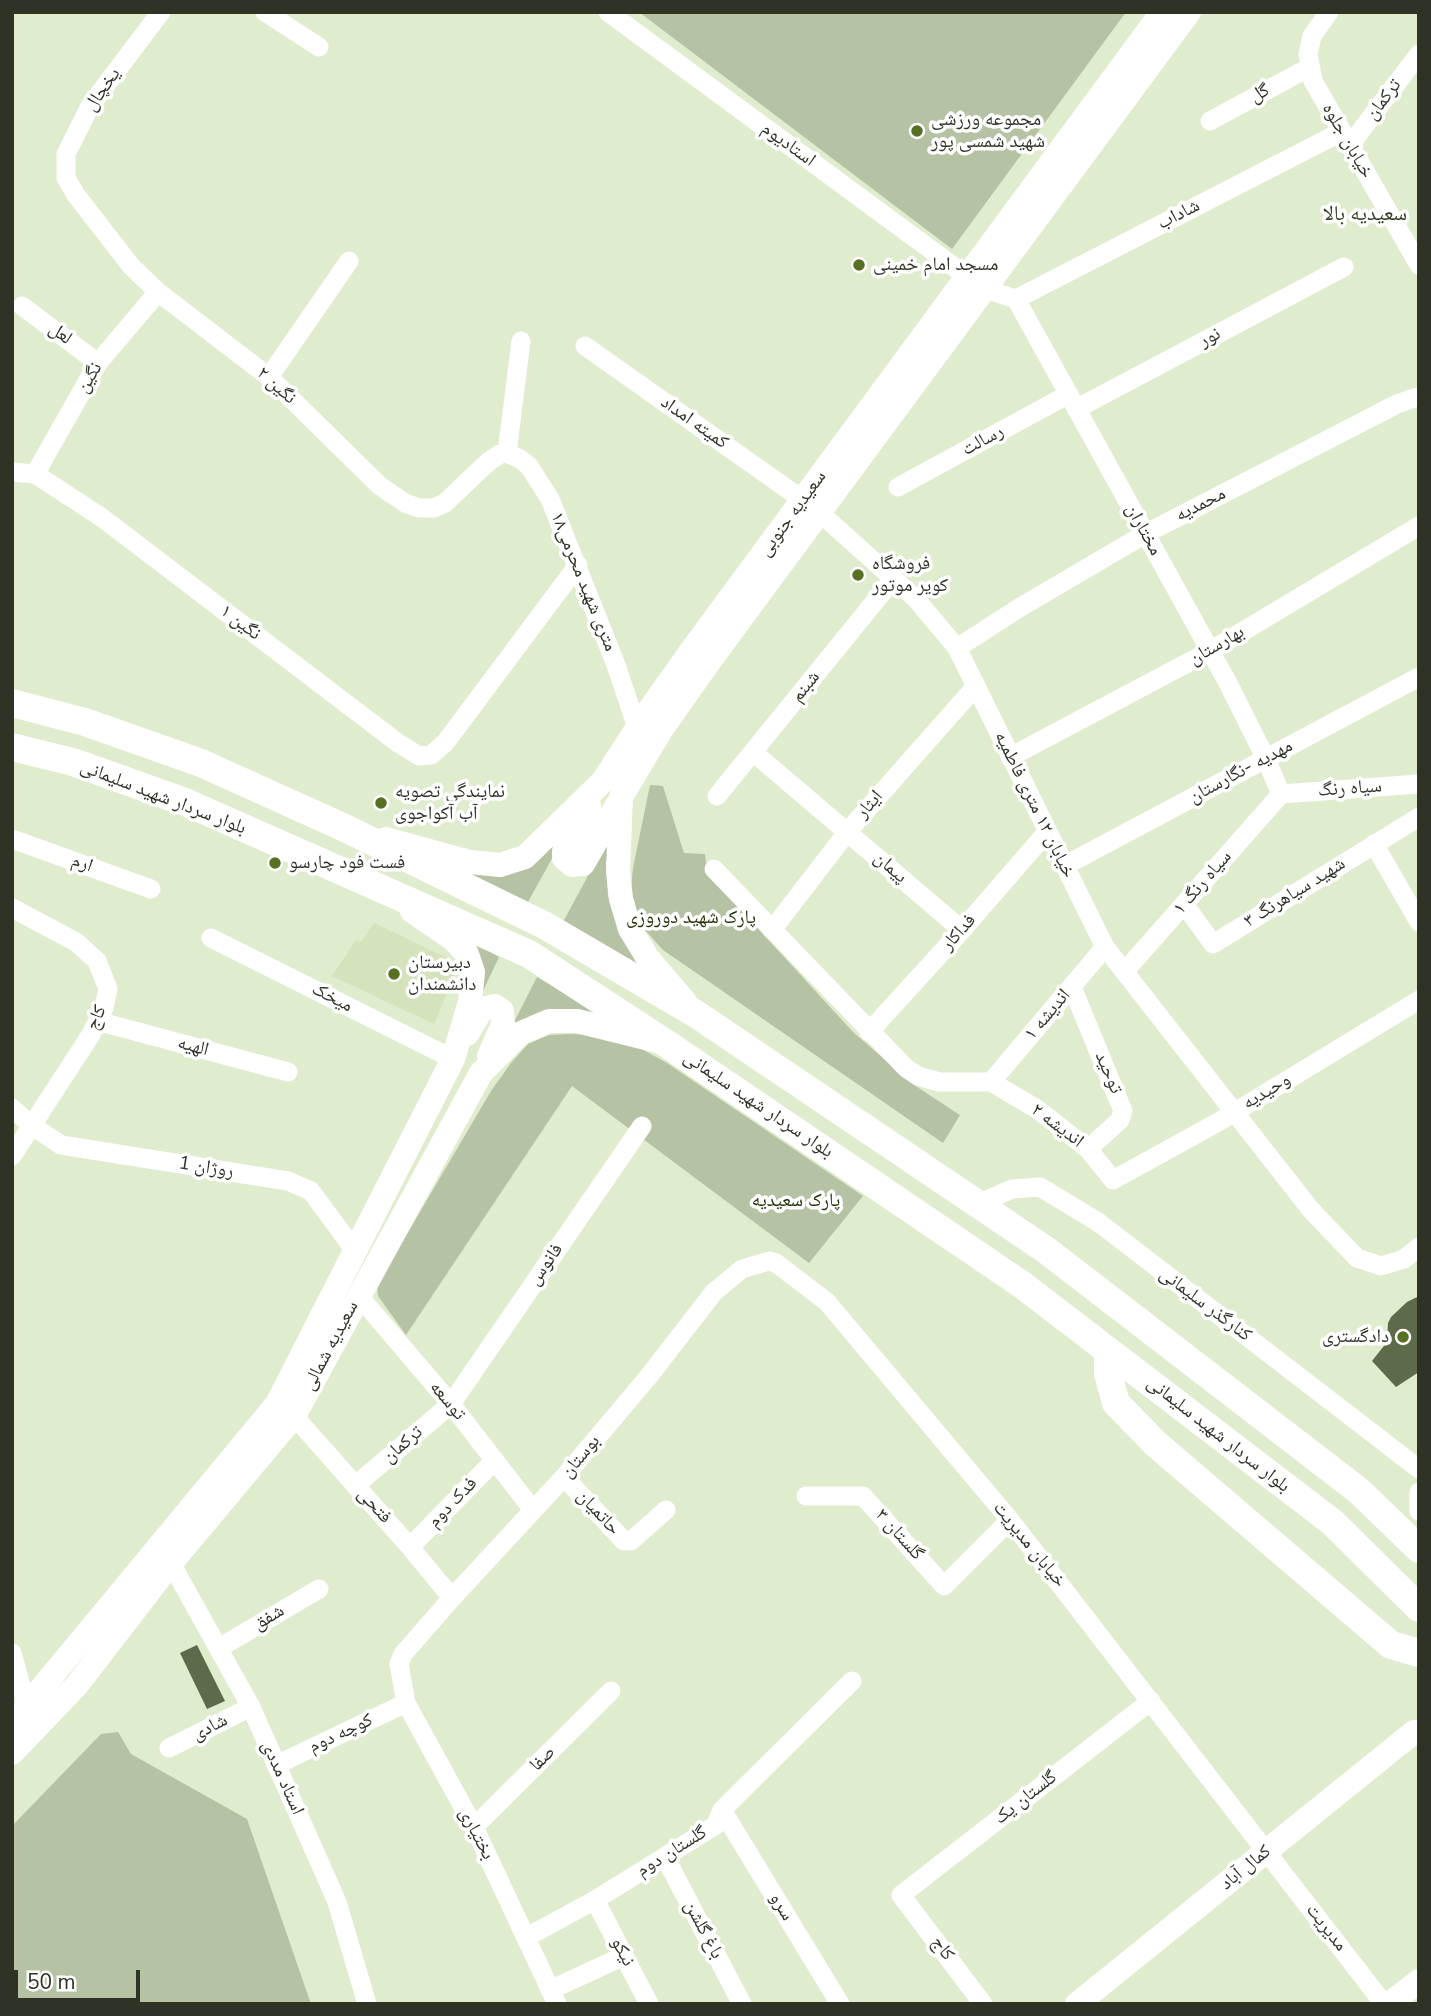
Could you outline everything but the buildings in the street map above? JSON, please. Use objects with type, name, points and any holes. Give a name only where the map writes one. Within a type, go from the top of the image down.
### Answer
[{"type":"highway","points":[[12,704],[85,722],[201,763],[345,828],[544,925],[696,1014],[1046,1250],[1359,1491],[1419,1549]]},
{"type":"highway","name":"بلوار سردار شهید سلیمانی","points":[[12,747],[73,762],[185,802],[529,954],[667,1044],[1021,1284],[1332,1522],[1419,1608]]},
{"type":"highway","points":[[1108,1351],[1108,1374],[1116,1403],[1156,1444],[1391,1645],[1419,1653]]},
{"type":"highway","points":[[1216,1433],[1239,1422],[1239,1398]]},
{"type":"highway","points":[[1293,1492],[1288,1468],[1292,1455],[1307,1450]]},
{"type":"main road","name":"سعیدیه جنوبی","points":[[976,283],[1162,12]]},
{"type":"main road","name":"سعیدیه جنوبی","points":[[696,1014],[647,957],[630,929],[621,900],[612,789],[637,727],[811,506],[976,283],[1189,12]]},
{"type":"main road","name":"سعیدیه جنوبی","points":[[345,828],[470,863],[500,865],[526,857],[612,789],[661,730],[811,506]]},
{"type":"main road","name":"سعیدیه شمالی","points":[[12,1753],[77,1685],[164,1557],[277,1404],[453,1059],[470,1002],[473,972],[467,954],[453,939],[383,891]]},
{"type":"main road","points":[[453,1059],[482,1009],[490,1006],[499,1008],[504,1015],[503,1024],[481,1073]]},
{"type":"main road","name":"سعیدیه شمالی","points":[[20,1716],[294,1416],[481,1073],[521,1033],[549,1021],[577,1021],[667,1044]]},
{"type":"main road","name":"کمال آباد","points":[[1077,2004],[1414,1732]]},
{"type":"main road","points":[[1387,2004],[1419,1981]]},
{"type":"street","name":"یخچال","points":[[66,178],[65,166],[70,143],[90,106],[161,12]]},
{"type":"street","points":[[265,12],[319,47]]},
{"type":"street","name":"استادیوم","points":[[608,12],[976,283]]},
{"type":"street","name":"خیابان جلوه","points":[[1329,12],[1312,36],[1308,54],[1313,81],[1419,265]]},
{"type":"street","name":"ترکمان","points":[[1345,139],[1419,54]]},
{"type":"street","name":"گل","points":[[1210,121],[1310,67]]},
{"type":"street","name":"شاداب","points":[[1016,299],[1345,139]]},
{"type":"street","name":"نگین ۲","points":[[66,178],[131,266],[158,292],[269,377],[380,486],[405,503],[419,508],[434,508],[445,503],[488,462],[507,453]]},
{"type":"street","points":[[269,377],[349,261]]},
{"type":"street","name":"نور","points":[[1073,402],[1344,267]]},
{"type":"street","points":[[976,283],[1016,299]]},
{"type":"street","name":"نگین","points":[[35,474],[98,363],[158,292]]},
{"type":"street","name":"مختاران","points":[[1016,299],[1210,651],[1266,759],[1281,794]]},
{"type":"street","name":"لعل","points":[[22,306],[98,363]]},
{"type":"street","points":[[507,453],[521,341]]},
{"type":"street","name":"کمیته امداد","points":[[585,345],[811,506]]},
{"type":"street","name":"محمدیه","points":[[957,648],[1145,534],[1418,395]]},
{"type":"street","name":"رسالت","points":[[898,487],[1073,402]]},
{"type":"street","name":"۱۸متری شهید محرمی","points":[[507,453],[523,461],[543,485],[578,565],[637,727]]},
{"type":"street","points":[[12,472],[35,474]]},
{"type":"street","name":"نگین ۱","points":[[35,474],[101,517],[415,755],[424,757],[431,755],[445,743],[578,565]]},
{"type":"street","name":"خیابان ۱۲ متری فاطمیه","points":[[811,506],[916,599],[957,648],[1105,947],[1311,1210],[1357,1258],[1381,1266],[1404,1259],[1419,1247]]},
{"type":"street","name":"بهارستان","points":[[1010,757],[1210,651],[1419,526]]},
{"type":"street","name":"شبنم","points":[[717,796],[894,578]]},
{"type":"street","name":"مهدیه -نگارستان","points":[[1064,866],[1419,677]]},
{"type":"street","name":"ایثار","points":[[772,930],[848,831],[976,686]]},
{"type":"street","name":"پیمان","points":[[754,752],[962,930]]},
{"type":"street","name":"سیاه رنگ","points":[[1281,794],[1419,784]]},
{"type":"street","name":"سیاه رنگ ۱","points":[[1125,971],[1281,794]]},
{"type":"street","name":"شهید سیاهرنگ ۳","points":[[1184,904],[1213,944],[1419,817]]},
{"type":"street","name":"فداکار","points":[[869,1032],[1047,832]]},
{"type":"street","name":"ارم","points":[[12,839],[151,889]]},
{"type":"street","points":[[1374,844],[1419,922]]},
{"type":"street","points":[[714,869],[869,1032],[918,1076],[939,1082],[991,1082]]},
{"type":"street","name":"کاج","points":[[12,908],[76,942],[97,961],[108,989],[104,1008],[97,1021],[12,1156]]},
{"type":"street","name":"میخک","points":[[211,938],[453,1059]]},
{"type":"street","name":"اندیشه ۱","points":[[991,1082],[1105,947]]},
{"type":"street","name":"توحید","points":[[1072,987],[1123,1111],[1120,1120],[1088,1149]]},
{"type":"street","name":"وحیدیه","points":[[1113,1180],[1236,1111],[1419,1000]]},
{"type":"street","name":"الهیه","points":[[97,1021],[288,1072]]},
{"type":"street","name":"اندیشه ۲","points":[[991,1082],[1037,1109],[1088,1149],[1113,1180]]},
{"type":"street","name":"روژان 1","points":[[12,1108],[31,1125],[61,1145],[288,1181],[311,1191],[355,1251]]},
{"type":"street","name":"فانوس","points":[[451,1404],[642,1126]]},
{"type":"street","name":"کنارگذر سلیمانی","points":[[978,1204],[1012,1189],[1040,1186],[1098,1223],[1419,1469]]},
{"type":"street","name":"بوستان","points":[[399,1664],[403,1654],[452,1598],[564,1477],[649,1376],[714,1292],[742,1269],[768,1261]]},
{"type":"street","name":"خیابان مدیریت","points":[[768,1261],[776,1263],[827,1302],[1010,1520],[1267,1851]]},
{"type":"street","name":"توسعه","points":[[358,1295],[451,1404],[533,1510]]},
{"type":"street","name":"ترکمان","points":[[356,1485],[451,1404]]},
{"type":"street","name":"فتحی","points":[[294,1416],[410,1546],[452,1598]]},
{"type":"street","name":"فدک دوم","points":[[410,1546],[495,1460]]},
{"type":"street","name":"حاتمیان","points":[[564,1477],[624,1541],[631,1541],[666,1510]]},
{"type":"street","points":[[1419,1492],[1419,1511]]},
{"type":"street","name":"گلستان ۳","points":[[806,1496],[863,1496],[944,1586],[1010,1520]]},
{"type":"street","name":"استاد مددی","points":[[164,1557],[251,1707],[337,1902],[367,2004]]},
{"type":"street","name":"شفق","points":[[219,1648],[319,1589]]},
{"type":"street","points":[[12,1653],[20,1716]]},
{"type":"street","name":"بختیاری","points":[[399,1664],[399,1676],[406,1703],[474,1827],[554,1997]]},
{"type":"street","name":"گلستان دوم","points":[[527,1937],[595,1900],[716,1825],[722,1810],[852,1681]]},
{"type":"street","name":"صفا","points":[[474,1827],[611,1691]]},
{"type":"street","name":"گلستان یک","points":[[901,1895],[1152,1701]]},
{"type":"street","name":"کوچه دوم","points":[[276,1765],[406,1703]]},
{"type":"street","name":"شادی","points":[[169,1748],[251,1707]]},
{"type":"street","name":"سرو","points":[[722,1810],[840,2004]]},
{"type":"street","name":"مدیریت","points":[[1267,1851],[1387,2004]]},
{"type":"street","name":"باغ گلشن","points":[[665,1857],[742,2004]]},
{"type":"street","name":"کاج","points":[[901,1895],[983,2004]]},
{"type":"street","name":"نیکو","points":[[595,1900],[649,2004]]},
{"type":"street","points":[[554,1997],[624,1956]]},
{"type":"shaded area","name":"دبیرستان دانشمندان","points":[[374,923],[453,961],[456,971],[434,1024],[332,976],[356,940],[361,942]]},
{"type":"green space","name":"مجموعه ورزشی شهید شمسی پور","points":[[639,12],[1126,12],[952,249]]},
{"type":"green space","name":"پارک شهید دوروزی","points":[[650,785],[663,786],[684,853],[705,854],[707,873],[853,1032],[914,1085],[960,1115],[943,1143],[663,950],[644,929],[631,889]]},
{"type":"green space","points":[[572,822],[528,902],[459,869],[481,873]]},
{"type":"green space","points":[[610,835],[606,865],[608,896],[614,915],[648,971],[563,922]]},
{"type":"green space","points":[[460,935],[499,957],[476,1006]]},
{"type":"green space","points":[[537,977],[609,1020],[510,1030]]},
{"type":"green space","name":"پارک سعیدیه","points":[[549,1035],[594,1035],[638,1047],[667,1063],[863,1196],[809,1263],[572,1086],[406,1335],[378,1296],[377,1285],[491,1091],[511,1063],[528,1044]]},
{"type":"green space","points":[[118,1732],[131,1754],[247,1819],[311,2004],[12,2004],[12,1826],[101,1734]]},
{"type":"place","name":"مجموعه ورزشی شهید شمسی پور","points":[[917,131]]},
{"type":"place","name":"مسجد امام خمینی","points":[[859,265]]},
{"type":"place","name":"فروشگاه کویر موتور","points":[[858,575]]},
{"type":"place","name":"نمایندگی تصویه آب آکواجوی","points":[[381,803]]},
{"type":"place","name":"فست فود چارسو","points":[[275,863]]},
{"type":"place","name":"دبیرستان دانشمندان","points":[[394,974]]},
{"type":"place","name":"دادگستری","points":[[1403,1337]]},
{"type":"district","name":"سعيدیه بالا","points":[[1365,215]]}]
